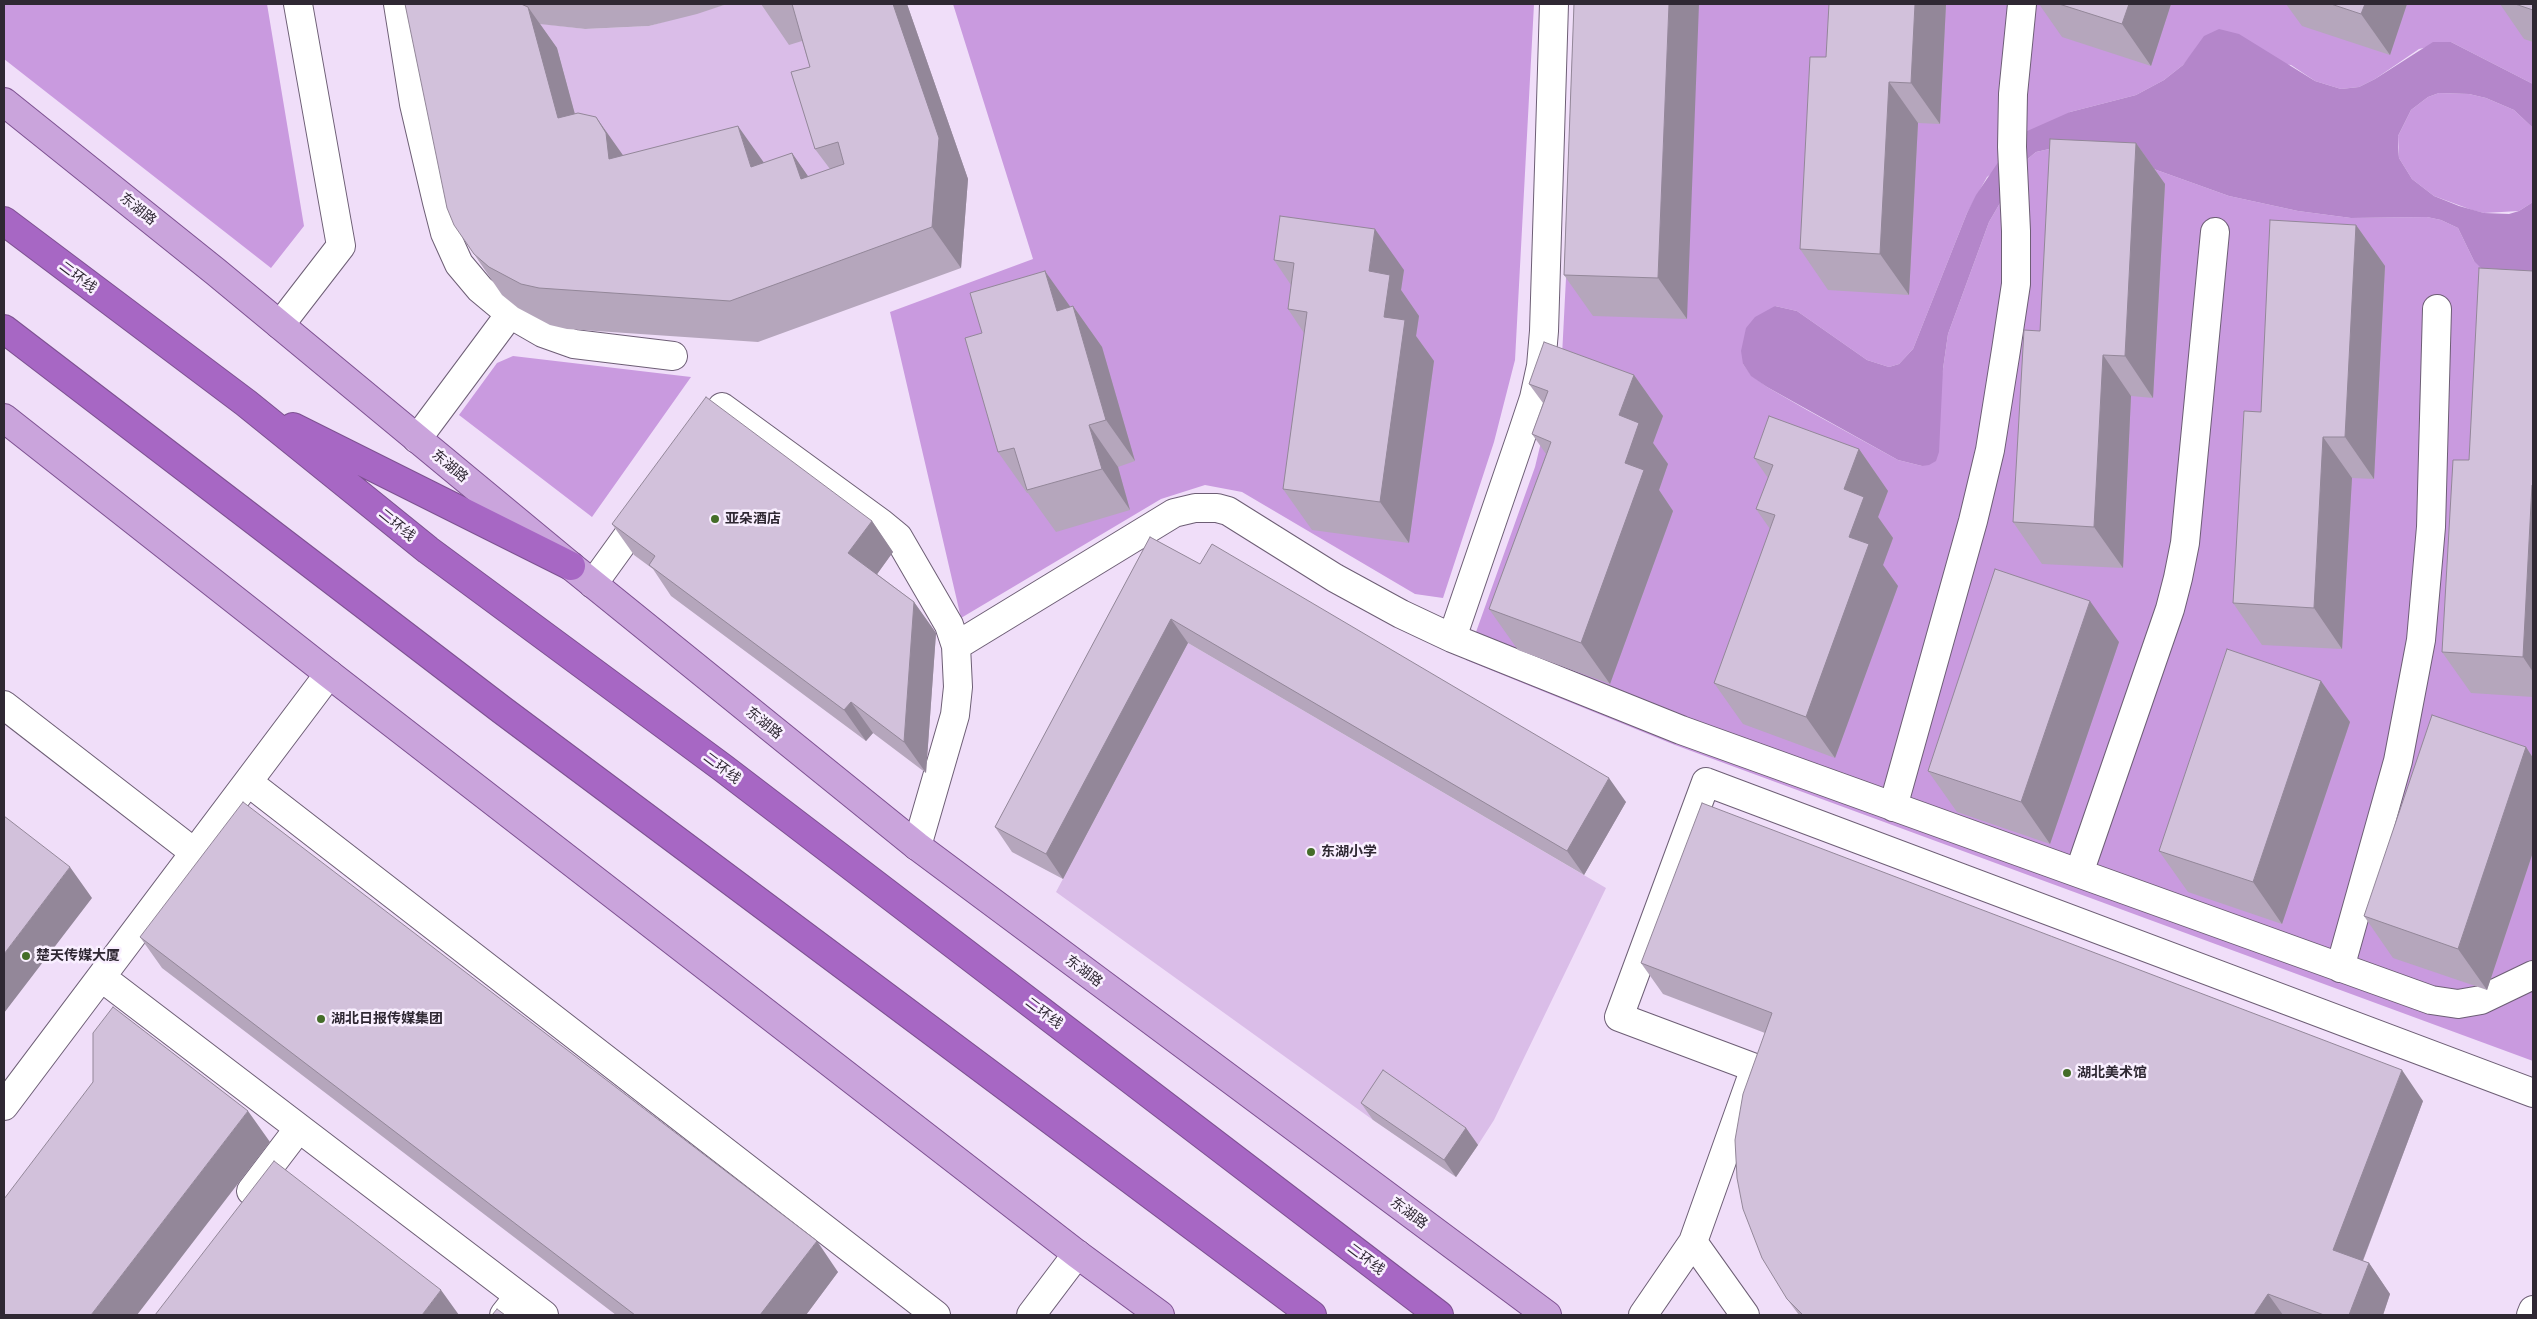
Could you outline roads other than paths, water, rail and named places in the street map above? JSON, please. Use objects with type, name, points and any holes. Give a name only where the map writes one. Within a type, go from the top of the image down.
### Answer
[{"type":"highway","name":"二环线","points":[[4,221],[246,403],[428,550],[723,768],[1440,1315]]},
{"type":"highway","points":[[4,329],[510,716],[1312,1315]]},
{"type":"highway","points":[[246,403],[570,566]]},
{"type":"main road","name":"东湖路","points":[[4,102],[280,325],[570,566],[917,846],[1546,1315]]},
{"type":"main road","points":[[4,418],[329,674],[1077,1254],[1160,1315]]},
{"type":"street","points":[[280,325],[341,246],[298,4]]},
{"type":"street","points":[[398,4],[414,104],[445,233],[459,264],[480,289],[510,314],[543,333],[574,344],[672,356]]},
{"type":"street","points":[[1452,638],[1531,407],[1541,366],[1544,331],[1554,4]]},
{"type":"street","points":[[1893,807],[1990,450],[2016,284],[2016,231],[2012,147],[2013,94],[2022,4]]},
{"type":"street","points":[[2079,874],[2170,609],[2178,578],[2185,543],[2215,232]]},
{"type":"street","points":[[2340,968],[2398,761],[2421,640],[2431,527],[2437,309]]},
{"type":"street","points":[[417,438],[510,314]]},
{"type":"street","points":[[687,455],[722,407],[898,537],[949,625],[956,646],[958,687],[955,715],[917,846]]},
{"type":"street","points":[[593,584],[657,495]]},
{"type":"street","points":[[956,646],[1174,513],[1204,508],[1217,508],[1228,511],[1335,578],[1401,614],[1452,638],[1681,730],[2340,968],[2431,1000],[2458,1004],[2493,996],[2533,976]]},
{"type":"street","points":[[4,1106],[329,674]]},
{"type":"street","points":[[4,705],[195,853]]},
{"type":"street","points":[[248,782],[936,1315]]},
{"type":"street","points":[[1643,1315],[1693,1242],[1755,1068],[1619,1017],[1706,782],[2533,1092]]},
{"type":"street","points":[[101,977],[299,1128],[511,1305],[544,1315]]},
{"type":"street","points":[[233,1214],[299,1128]]},
{"type":"street","points":[[1693,1242],[1745,1315]]},
{"type":"street","points":[[1031,1315],[1077,1254]]},
{"type":"street","points":[[2531,1315],[2533,1310]]},
{"type":"place","name":"亚朵酒店","points":[[715,519]]},
{"type":"place","name":"东湖小学","points":[[1311,852]]},
{"type":"place","name":"楚天传媒大厦","points":[[26,956]]},
{"type":"place","name":"湖北日报传媒集团","points":[[321,1019]]},
{"type":"place","name":"湖北美术馆","points":[[2067,1073]]}]
